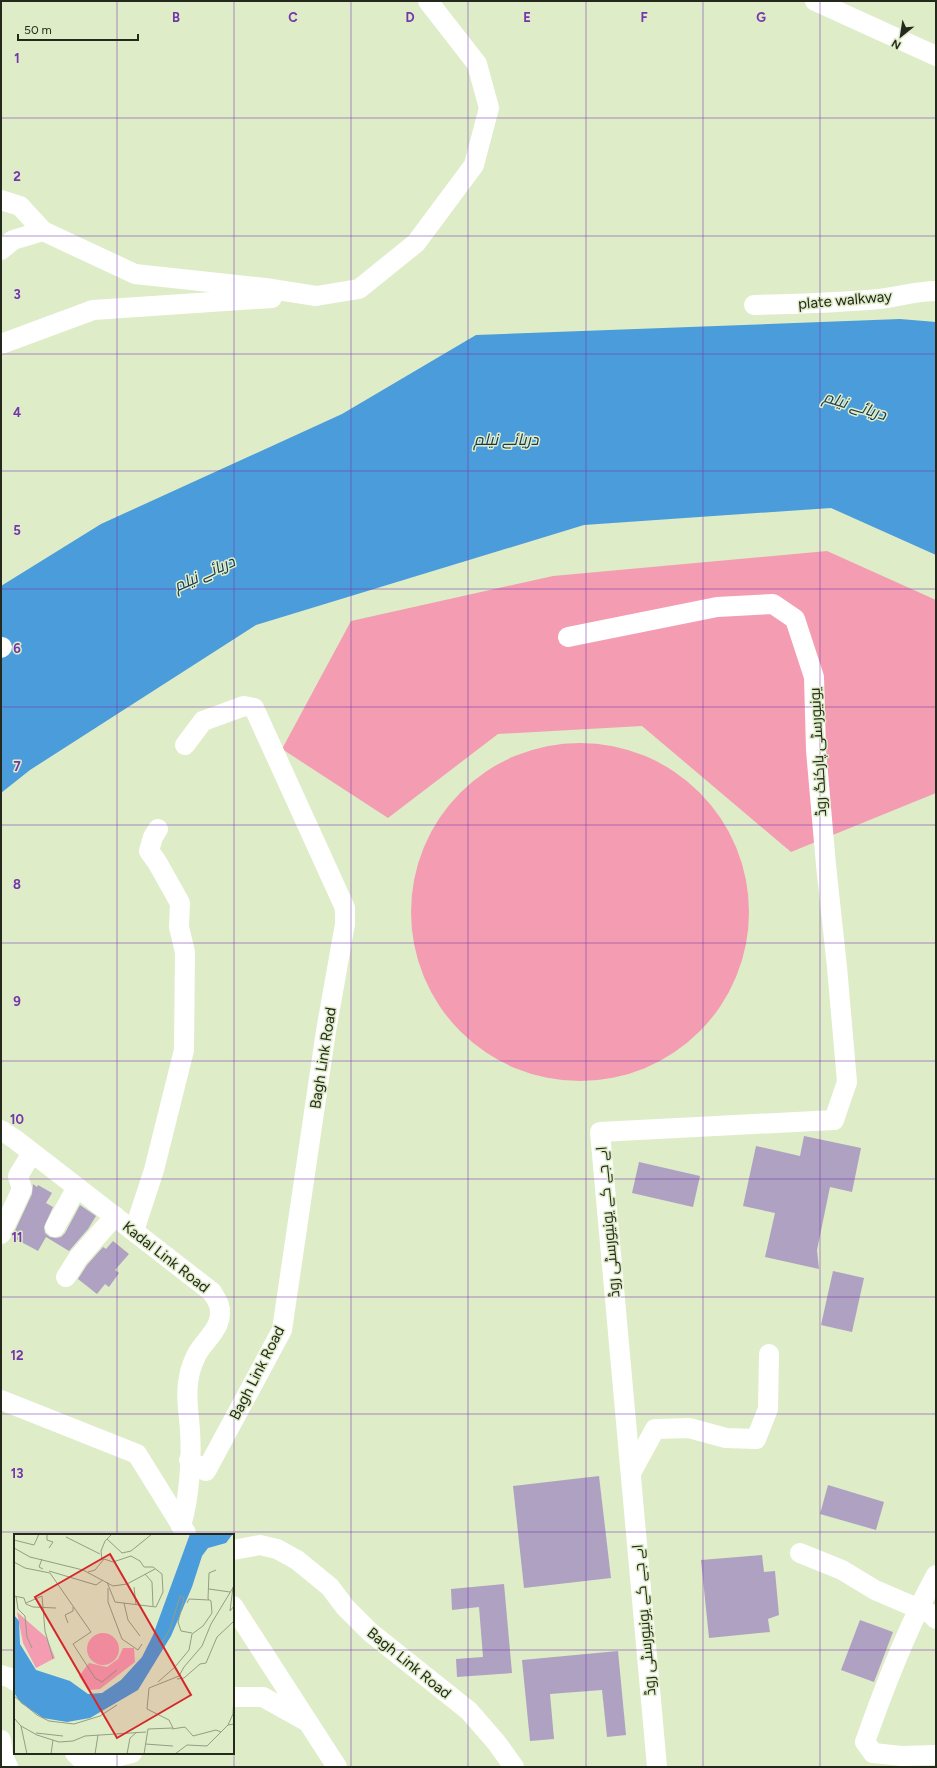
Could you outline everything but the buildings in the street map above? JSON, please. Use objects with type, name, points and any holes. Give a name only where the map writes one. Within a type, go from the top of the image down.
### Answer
[{"type":"street","points":[[1,344],[94,310],[316,296],[359,289],[416,244],[474,165],[489,108],[478,64],[428,1]]},
{"type":"street","points":[[815,1],[936,56]]},
{"type":"street","points":[[1,200],[20,206],[43,231],[135,274],[265,288],[316,296]]},
{"type":"street","points":[[1,250],[12,240],[43,231]]},
{"type":"street","name":"plate walkway","points":[[754,305],[804,304],[881,299],[921,291],[936,292]]},
{"type":"street","name":"یونیورسٹی پارکنگ روڈ","points":[[568,637],[717,606],[773,604],[795,619],[814,676],[817,765],[845,1059],[846,1082],[834,1120]]},
{"type":"street","name":"Bagh Link Road","points":[[186,745],[203,721],[244,706],[254,708],[345,908],[345,924],[325,1038],[282,1330],[206,1471],[190,1460]]},
{"type":"street","points":[[134,1231],[154,1170],[184,1050],[185,952],[179,927],[180,903],[149,851],[152,837],[158,829]]},
{"type":"street","name":"اے جے کے یونیورسٹی روڈ","points":[[657,1767],[600,1132],[834,1120]]},
{"type":"street","name":"Kadal Link Road","points":[[1,1130],[32,1152],[212,1292],[219,1305],[220,1318],[215,1329],[198,1353],[189,1375],[186,1399],[190,1433],[190,1460],[184,1530]]},
{"type":"street","points":[[1,1234],[22,1190],[18,1176],[32,1152]]},
{"type":"street","points":[[55,1228],[77,1187]]},
{"type":"street","points":[[66,1277],[78,1258],[114,1216]]},
{"type":"street","points":[[631,1473],[655,1429],[689,1428],[726,1438],[756,1439],[768,1409],[770,1354]]},
{"type":"street","points":[[1,1400],[137,1454],[184,1530]]},
{"type":"street","name":"Bagh Link Road","points":[[234,1550],[260,1545],[277,1549],[297,1560],[330,1587],[345,1607],[370,1632],[469,1711],[496,1742],[514,1767]]},
{"type":"street","points":[[800,1554],[842,1570],[875,1590],[918,1608],[936,1619]]},
{"type":"street","points":[[936,1575],[918,1608],[882,1695],[865,1742],[873,1753],[902,1756],[936,1755]]},
{"type":"street","points":[[234,1608],[337,1767]]},
{"type":"street","points":[[1,1675],[14,1680]]},
{"type":"street","points":[[234,1697],[263,1697],[308,1722]]},
{"type":"street","points":[[1,1740],[3,1756],[8,1767]]},
{"type":"street","points":[[75,1754],[80,1758],[103,1763],[129,1754]]},
{"type":"shaded area","points":[[827,551],[936,600],[936,793],[791,852],[642,726],[498,734],[388,818],[282,749],[351,621],[553,576]]},
{"type":"shaded area","points":[[580,743],[613,746],[629,750],[660,763],[687,781],[711,805],[729,832],[742,863],[746,879],[749,912],[746,945],[742,961],[729,992],[711,1019],[687,1043],[660,1061],[629,1074],[613,1078],[580,1081],[547,1078],[531,1074],[500,1061],[473,1043],[449,1019],[431,992],[418,961],[414,945],[411,912],[414,879],[418,863],[431,832],[449,805],[473,781],[500,763],[531,750],[547,746]]},
{"type":"water","name":"دریائے نیلم","points":[[900,319],[936,322],[936,555],[831,508],[584,525],[256,625],[30,770],[1,793],[1,586],[101,524],[342,414],[476,335]]}]
